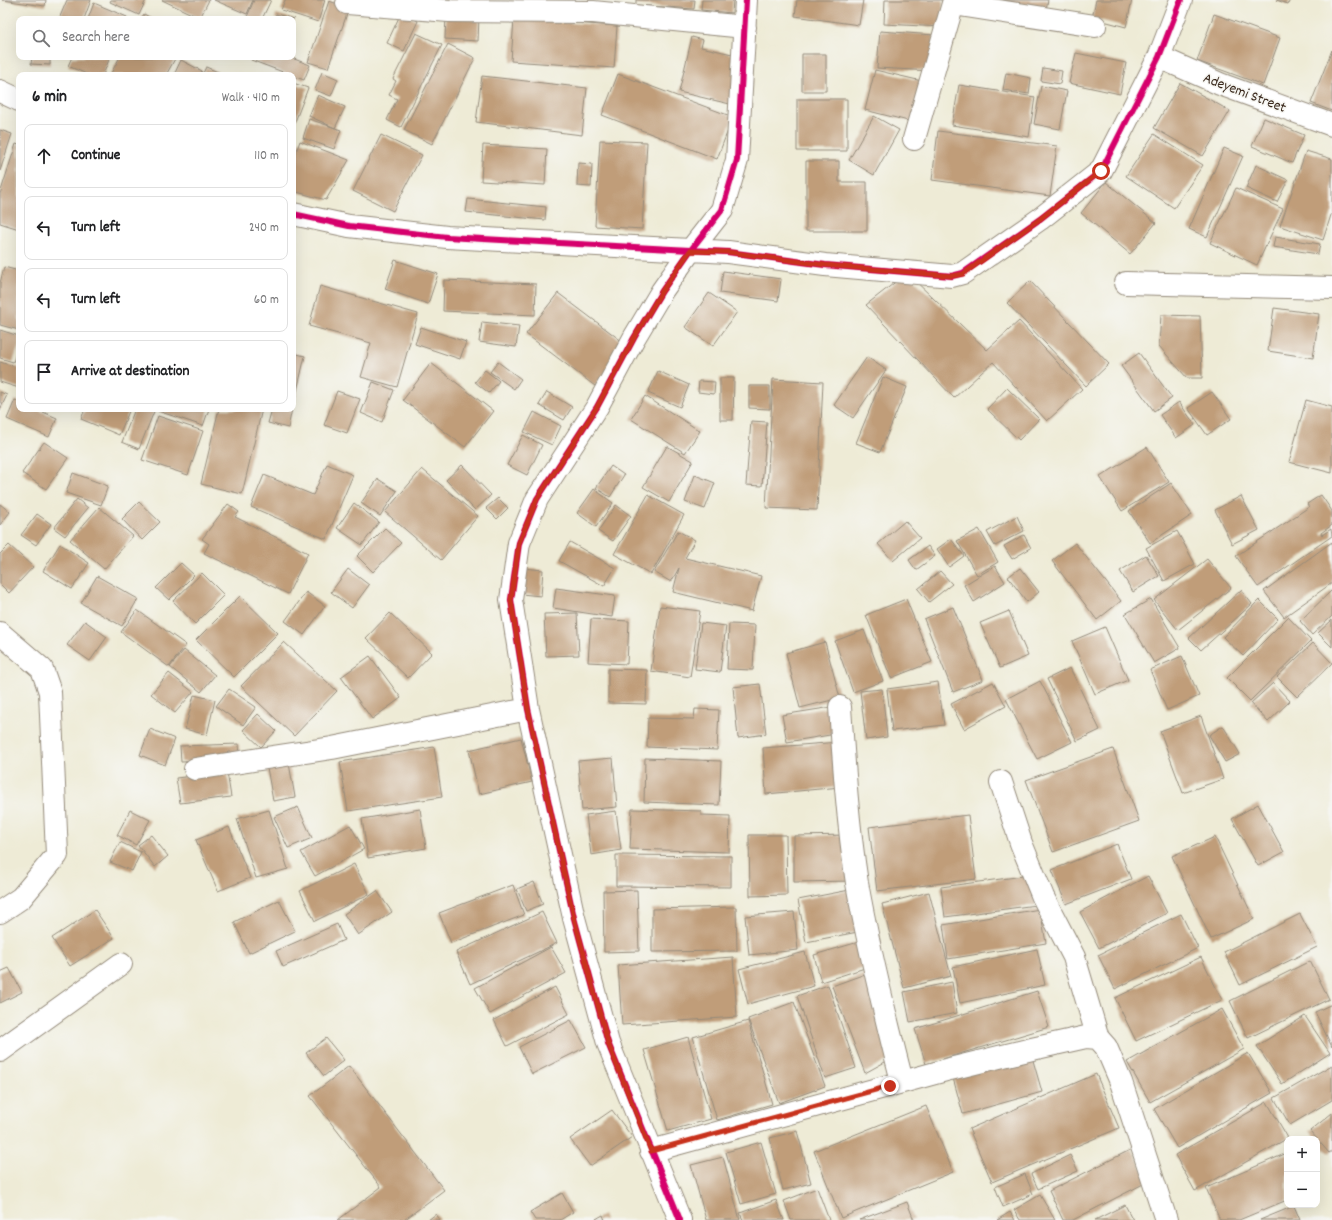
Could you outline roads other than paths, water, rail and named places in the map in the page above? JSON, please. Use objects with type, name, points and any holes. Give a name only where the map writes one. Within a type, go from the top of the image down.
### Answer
[{"type":"street","points":[[680,1220],[608,1043],[574,918],[528,709],[511,600],[519,543],[537,499],[597,407],[634,338],[662,291],[690,251],[722,210],[737,160],[746,0]]},
{"type":"street","points":[[296,215],[349,226],[447,237],[737,253],[825,265],[952,276],[963,274],[1040,219],[1101,171],[1159,57],[1181,0]]},
{"type":"street","points":[[914,139],[953,2],[1095,26]]},
{"type":"street","points":[[347,3],[449,11],[593,12],[745,27]]},
{"type":"street","name":"Adeyemi Street","points":[[1159,57],[1220,84],[1332,125]]},
{"type":"street","points":[[0,91],[16,99]]},
{"type":"street","points":[[1126,283],[1332,288]]},
{"type":"street","points":[[0,633],[42,670],[50,692],[57,855],[21,898],[0,912]]},
{"type":"street","points":[[840,707],[846,793],[857,881],[874,972],[902,1082]]},
{"type":"street","points":[[195,769],[332,748],[528,709]]},
{"type":"street","points":[[1000,782],[1021,843],[1043,897],[1074,957],[1098,1038],[1106,1047],[1121,1082],[1166,1220]]},
{"type":"street","points":[[0,1051],[121,964]]},
{"type":"street","points":[[651,1151],[902,1082],[1032,1049],[1086,1037],[1098,1038]]}]
